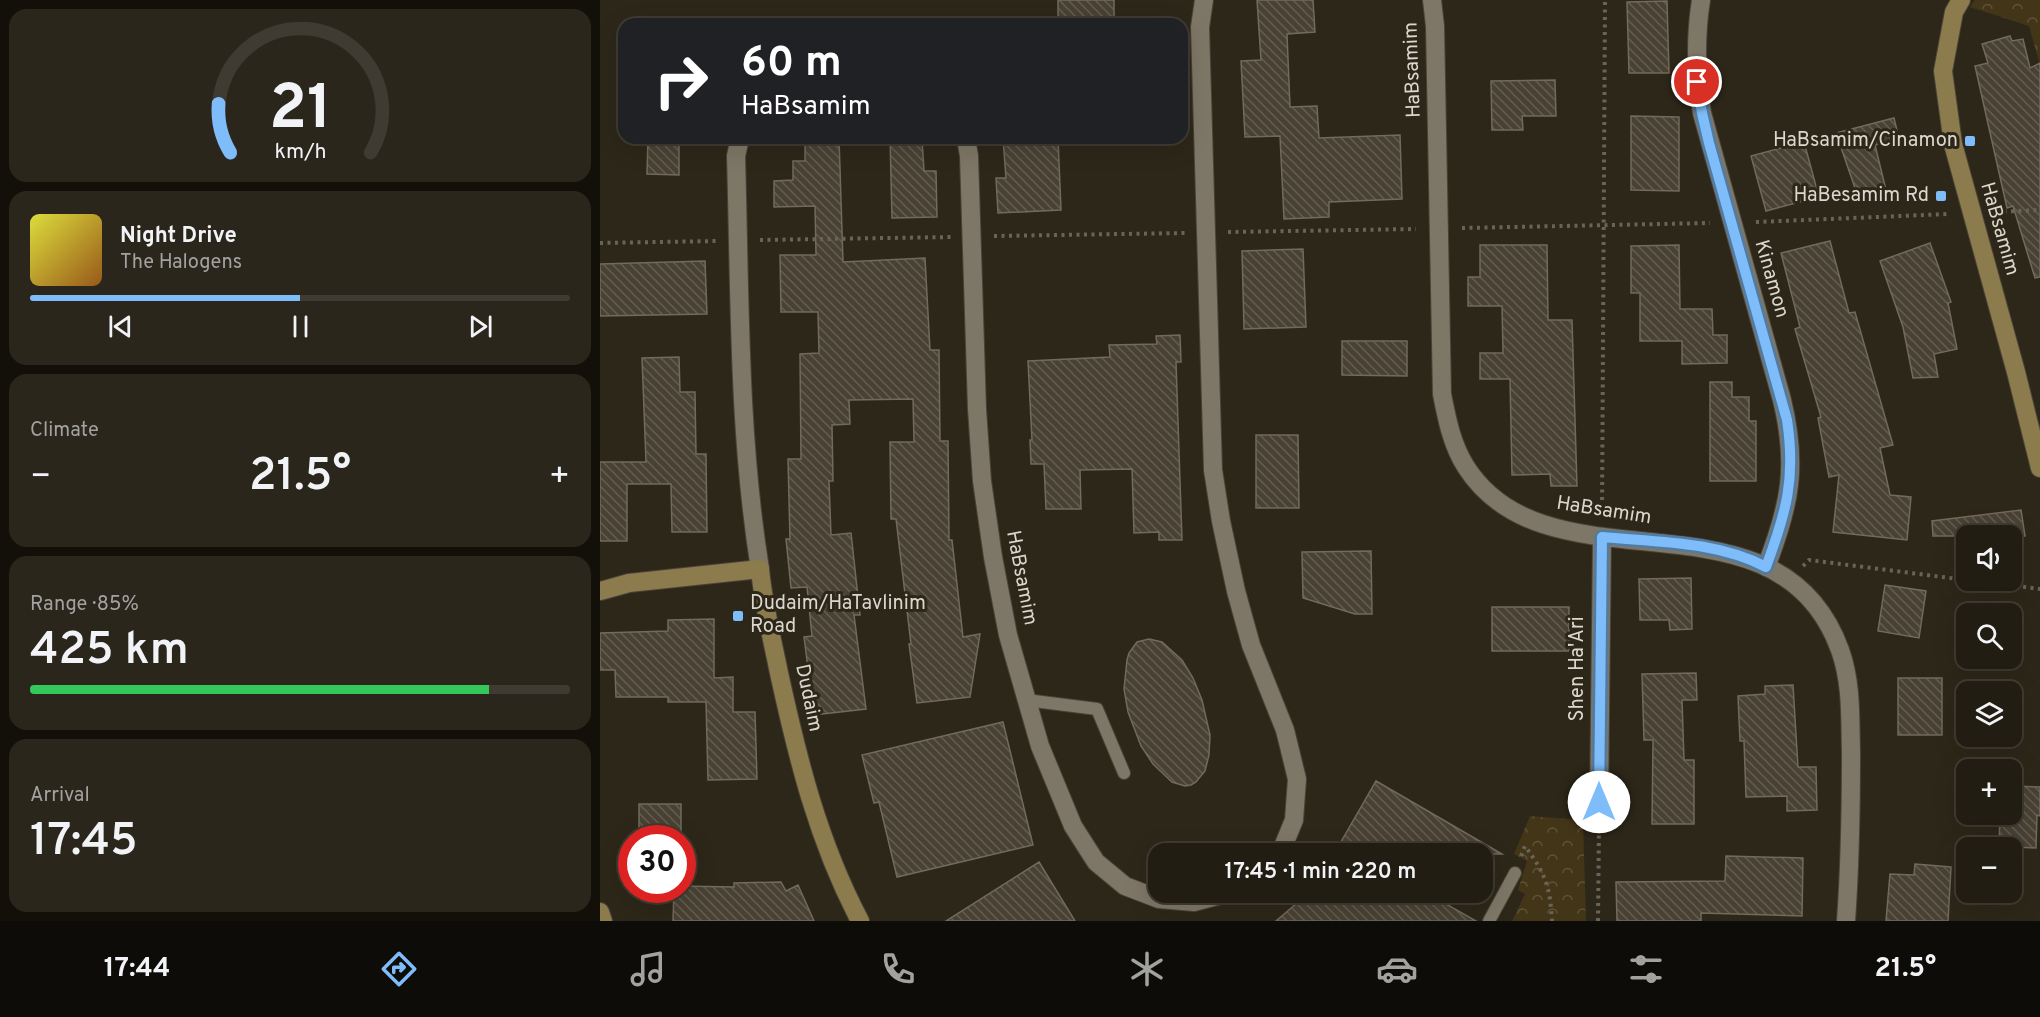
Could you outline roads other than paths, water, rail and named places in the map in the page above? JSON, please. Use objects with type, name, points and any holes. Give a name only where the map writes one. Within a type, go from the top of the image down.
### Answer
[{"type":"street","points":[[1204,0],[1200,27],[1213,470],[1236,591],[1251,645],[1285,730],[1297,779],[1294,820],[1285,843]]},
{"type":"street","name":"HaBsamim","points":[[1432,0],[1435,26],[1442,394],[1447,422],[1455,446],[1466,468],[1481,486],[1498,502],[1520,515],[1544,525],[1571,532],[1713,550],[1738,556],[1766,567],[1787,580],[1817,608],[1830,628],[1840,651],[1847,677],[1850,708],[1851,792],[1846,921]]},
{"type":"street","name":"Kinamon","points":[[1701,0],[1696,50],[1697,82],[1704,123],[1782,400],[1790,440],[1789,493],[1782,524],[1766,567]]},
{"type":"street","name":"HaBsamim","points":[[1960,0],[1954,12],[1943,71],[1953,144],[2040,468]]},
{"type":"street","points":[[600,591],[629,583],[760,569],[746,451],[736,156],[739,144]]},
{"type":"street","name":"HaBsamim","points":[[967,144],[982,481],[1000,596],[1040,746],[1073,826],[1096,862],[1125,886],[1148,895]]},
{"type":"street","name":"Shen Ha'Ari","points":[[1599,802],[1602,537]]},
{"type":"street","name":"Dudaim","points":[[760,569],[787,708],[809,798],[833,864],[860,921]]},
{"type":"street","points":[[600,578],[629,583]]},
{"type":"street","points":[[600,912],[603,921]]},
{"type":"lane","points":[[1026,700],[1096,709],[1124,773]]},
{"type":"lane","points":[[1489,921],[1515,873]]},
{"type":"place","name":"HaBsamim/Cinamon","points":[[1970,141]]},
{"type":"place","name":"HaBesamim Rd","points":[[1941,196]]},
{"type":"place","name":"Dudaim/HaTavlinim Road","points":[[738,616]]}]
